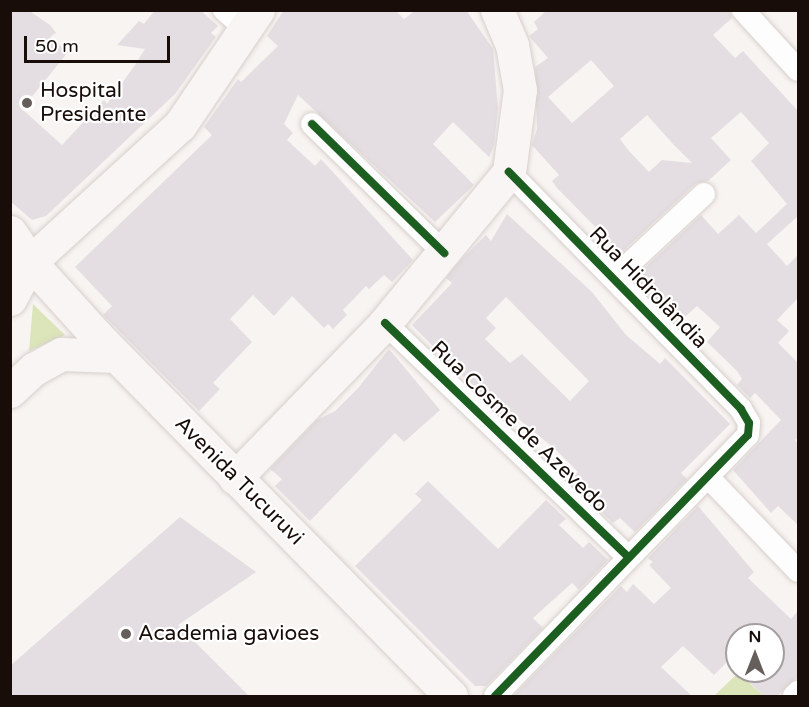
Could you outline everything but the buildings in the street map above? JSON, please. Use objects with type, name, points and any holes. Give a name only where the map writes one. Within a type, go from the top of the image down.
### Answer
[{"type":"main road","points":[[235,478],[385,323],[509,172],[520,90],[512,45],[497,10]]},
{"type":"main road","points":[[10,299],[30,262],[180,125],[243,17]]},
{"type":"main road","name":"Avenida Tucuruvi","points":[[10,232],[30,262],[116,356],[451,696]]},
{"type":"main road","points":[[10,391],[34,369],[61,354],[116,356]]},
{"type":"street","points":[[743,10],[794,57]]},
{"type":"street","points":[[312,123],[444,253]]},
{"type":"street","name":"Rua Hidrolândia","points":[[509,172],[741,409],[749,423],[748,435],[708,477]]},
{"type":"street","points":[[614,279],[704,194]]},
{"type":"street","name":"Rua Cosme de Azevedo","points":[[385,323],[628,557]]},
{"type":"street","points":[[495,696],[708,477],[798,571]]},
{"type":"street","points":[[794,696],[798,692]]},
{"type":"green space","points":[[33,304],[65,335],[29,351]]},
{"type":"green space","points":[[728,683],[749,683],[764,696],[714,696]]},
{"type":"cycle path","points":[[312,124],[444,253]]},
{"type":"cycle path","points":[[495,696],[748,435],[749,423],[741,409],[509,172]]},
{"type":"cycle path","points":[[385,323],[628,557]]},
{"type":"place","name":"Hospital Presidente","points":[[27,103]]},
{"type":"place","name":"Academia gavioes","points":[[126,634]]}]
